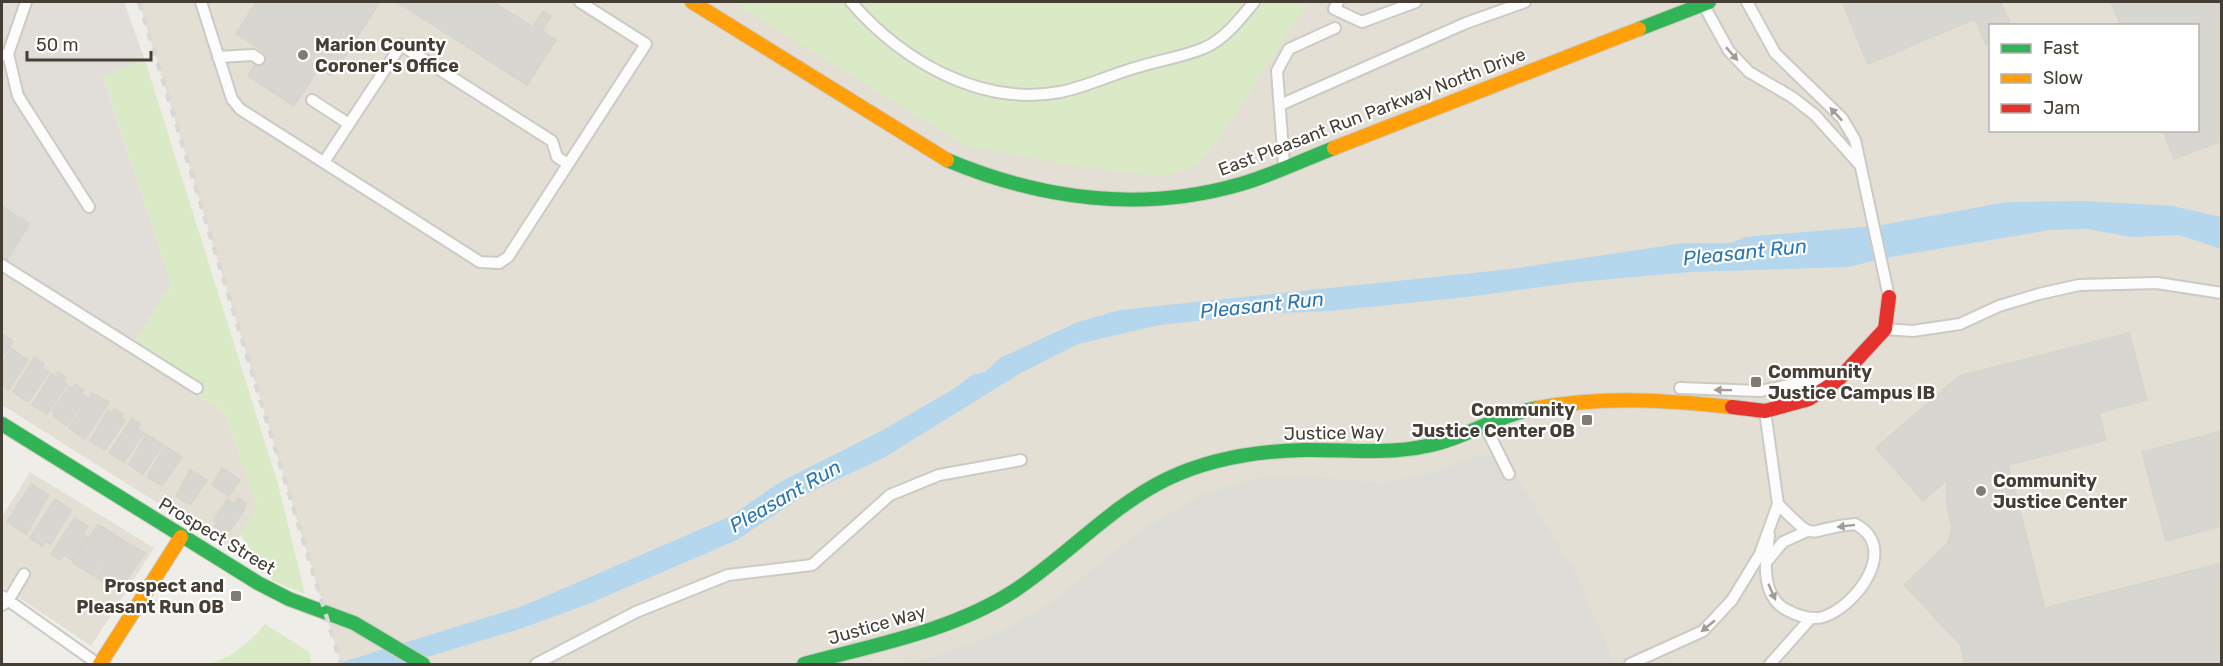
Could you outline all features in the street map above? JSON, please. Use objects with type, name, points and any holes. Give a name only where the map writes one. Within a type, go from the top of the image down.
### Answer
[{"type":"street","name":"East Pleasant Run Parkway North Drive","points":[[693,2],[927,149],[982,175],[1025,189],[1077,198],[1122,201],[1160,200],[1197,195],[1241,184],[1706,3]]},
{"type":"street","points":[[1885,329],[1889,297]]},
{"type":"street","name":"Justice Way","points":[[804,664],[920,633],[988,605],[1055,563],[1134,498],[1167,479],[1203,464],[1239,454],[1305,450],[1377,453],[1418,447],[1530,409],[1582,400],[1675,401],[1765,411],[1809,399],[1843,374],[1885,329]]},
{"type":"street","name":"Prospect Street","points":[[2,424],[180,537],[289,599],[354,623],[421,664]]},
{"type":"street","points":[[99,664],[180,537]]},
{"type":"lane","points":[[26,2],[5,54],[18,96],[89,207]]},
{"type":"lane","points":[[201,2],[232,99],[240,109],[480,262],[500,263],[508,257],[646,44],[580,2]]},
{"type":"lane","points":[[851,2],[889,40],[942,74],[994,93],[1029,96],[1061,92],[1206,48],[1236,24],[1254,2]]},
{"type":"lane","points":[[1338,2],[1334,9],[1362,22],[1416,2]]},
{"type":"lane","points":[[1280,105],[1466,23],[1525,2]]},
{"type":"lane","points":[[1748,2],[1775,53],[1842,118],[1855,140],[1860,166],[1865,177],[1889,297]]},
{"type":"lane","points":[[1706,3],[1729,51],[1749,72],[1792,97],[1815,115],[1860,166]]},
{"type":"lane","points":[[1284,168],[1278,71],[1289,49],[1335,28]]},
{"type":"lane","points":[[324,162],[401,45],[552,141],[556,157],[568,164]]},
{"type":"lane","points":[[218,57],[253,56],[259,59]]},
{"type":"lane","points":[[312,100],[349,124]]},
{"type":"lane","points":[[2,265],[197,388]]},
{"type":"lane","points":[[1885,329],[1913,331],[1960,324],[1999,306],[2079,285],[2157,283],[2222,293]]},
{"type":"lane","points":[[1641,400],[1665,389],[1760,391],[1843,374]]},
{"type":"lane","points":[[1632,664],[1703,631],[1719,616],[1747,578],[1769,535],[1778,504],[1765,411]]},
{"type":"lane","points":[[1484,424],[1509,474]]},
{"type":"lane","points":[[536,664],[636,612],[728,575],[812,565],[890,495],[939,475],[1021,460]]},
{"type":"lane","points":[[1778,504],[1805,532]]},
{"type":"lane","points":[[1767,561],[1783,542],[1805,532],[1812,533],[1855,524],[1870,534],[1876,552],[1868,575],[1850,598],[1832,613],[1810,618],[1792,613],[1777,604],[1768,585],[1767,561],[1769,535]]},
{"type":"lane","points":[[24,574],[4,601],[99,664]]},
{"type":"lane","points":[[1770,664],[1810,618]]},
{"type":"shaded area","points":[[2,2],[124,2],[145,60],[103,77],[171,284],[135,342],[2,257]]},
{"type":"shaded area","points":[[139,2],[2221,2],[2221,664],[341,664]]},
{"type":"shaded area","points":[[2,270],[224,412],[258,507],[231,549],[2,405]]},
{"type":"shaded area","points":[[1502,453],[1574,570],[1615,664],[904,664],[940,655],[1001,632],[1055,600],[1141,530],[1203,494],[1258,478],[1304,476],[1381,483],[1431,473],[1473,457]]},
{"type":"shaded area","points":[[30,472],[154,548],[91,646],[2,586],[2,517]]},
{"type":"green space","points":[[733,2],[1309,2],[1216,143],[1196,166],[1163,177],[1071,165],[964,145]]},
{"type":"green space","points":[[145,60],[278,484],[305,594],[273,581],[240,534],[258,507],[224,412],[129,351],[171,284],[103,76]]},
{"type":"green space","points":[[265,624],[309,652],[311,664],[209,664],[225,658],[240,648]]},
{"type":"water","name":"Pleasant Run","points":[[2083,201],[2172,206],[2221,217],[2221,249],[2179,235],[2131,237],[2087,229],[2050,230],[1884,258],[1849,267],[1691,272],[1578,282],[1467,297],[1330,311],[1259,314],[1160,325],[1078,344],[1021,373],[885,457],[804,495],[737,540],[588,604],[517,630],[404,664],[336,664],[523,606],[731,516],[780,482],[883,430],[955,388],[972,375],[985,372],[1000,358],[1078,322],[1120,310],[1511,269],[1684,243],[1731,243],[1745,237],[1876,226],[2007,202]]},
{"type":"building","name":"Marion County Coroner's Office","points":[[256,2],[380,2],[332,76],[319,68],[294,106],[248,76],[264,51],[236,34]]},
{"type":"building","name":"Marion County Coroner's Office","points":[[397,2],[493,2],[533,27],[543,11],[551,16],[542,31],[556,40],[527,85]]},
{"type":"building","points":[[1842,2],[2001,2],[2010,24],[1989,24],[1989,44],[1986,45],[1975,19],[1868,64]]},
{"type":"building","points":[[2111,2],[2222,2],[2222,141],[2174,159],[2164,132],[2199,132],[2199,24],[2120,24]]},
{"type":"building","points":[[2,206],[29,224],[7,260],[2,256]]},
{"type":"building","points":[[2,333],[13,341],[2,358]]},
{"type":"building","name":"Community Justice Center","points":[[2129,333],[2147,400],[2099,413],[2106,440],[2008,465],[2045,608],[2222,563],[2222,664],[1965,664],[1960,644],[1904,585],[1948,543],[1952,528],[1947,505],[1947,480],[1923,501],[1876,448],[1959,376]]},
{"type":"building","points":[[11,349],[28,360],[9,390],[2,385],[2,365]]},
{"type":"building","points":[[34,357],[44,364],[42,368],[49,372],[28,402],[13,392]]},
{"type":"building","points":[[58,372],[66,377],[63,382],[67,384],[47,414],[32,405],[51,374],[55,377]]},
{"type":"building","points":[[75,384],[84,390],[81,393],[87,397],[67,426],[53,416],[55,413],[52,411],[69,386],[73,389]]},
{"type":"building","points":[[92,393],[109,402],[85,439],[69,428]]},
{"type":"building","points":[[114,409],[123,414],[121,418],[125,421],[105,450],[90,441],[108,410],[112,413]]},
{"type":"building","points":[[132,418],[140,424],[137,428],[144,433],[124,462],[109,453]]},
{"type":"building","points":[[2222,431],[2222,526],[2166,541],[2142,452]]},
{"type":"building","points":[[146,434],[163,445],[143,474],[129,465]]},
{"type":"building","points":[[165,446],[182,457],[162,486],[147,477]]},
{"type":"building","points":[[222,468],[240,480],[229,496],[212,485]]},
{"type":"building","points":[[190,470],[207,480],[190,505],[176,496]]},
{"type":"building","points":[[31,484],[49,495],[26,534],[7,522]]},
{"type":"building","points":[[238,498],[246,503],[244,510],[230,531],[228,529],[225,533],[214,526],[217,522],[214,520],[227,499],[234,504]]},
{"type":"building","points":[[55,499],[71,510],[51,544],[46,541],[42,546],[30,538]]},
{"type":"building","points":[[74,518],[88,526],[83,534],[88,538],[73,561],[64,555],[60,560],[51,555]]},
{"type":"building","points":[[98,524],[118,537],[94,576],[73,563]]},
{"type":"building","points":[[119,538],[145,553],[119,591],[96,578]]},
{"type":"railway","points":[[139,2],[341,664]]},
{"type":"traffic: fast","points":[[1639,29],[1709,2]]},
{"type":"traffic: fast","points":[[947,160],[1018,184],[1055,192],[1091,198],[1166,198],[1203,193],[1241,184],[1334,148]]},
{"type":"traffic: fast","points":[[804,664],[939,627],[990,605],[1033,578],[1108,517],[1146,490],[1200,466],[1234,457],[1269,452],[1411,449],[1440,443],[1509,415],[1538,408]]},
{"type":"traffic: fast","points":[[2,424],[258,583],[289,599],[354,623],[423,664]]},
{"type":"traffic: slow","points":[[692,2],[947,160]]},
{"type":"traffic: slow","points":[[1334,148],[1639,29]]},
{"type":"traffic: slow","points":[[1538,408],[1587,402],[1635,400],[1732,407]]},
{"type":"traffic: slow","points":[[100,664],[181,537]]},
{"type":"traffic: jam","points":[[1732,407],[1765,411],[1809,399],[1838,380],[1885,329],[1889,297]]},
{"type":"place","name":"Marion County Coroner's Office","points":[[303,55]]},
{"type":"place","name":"Community Justice Campus IB","points":[[1756,382]]},
{"type":"place","name":"Community Justice Center OB","points":[[1587,420]]},
{"type":"place","name":"Community Justice Center","points":[[1981,491]]},
{"type":"place","name":"Prospect and Pleasant Run OB","points":[[236,596]]}]
